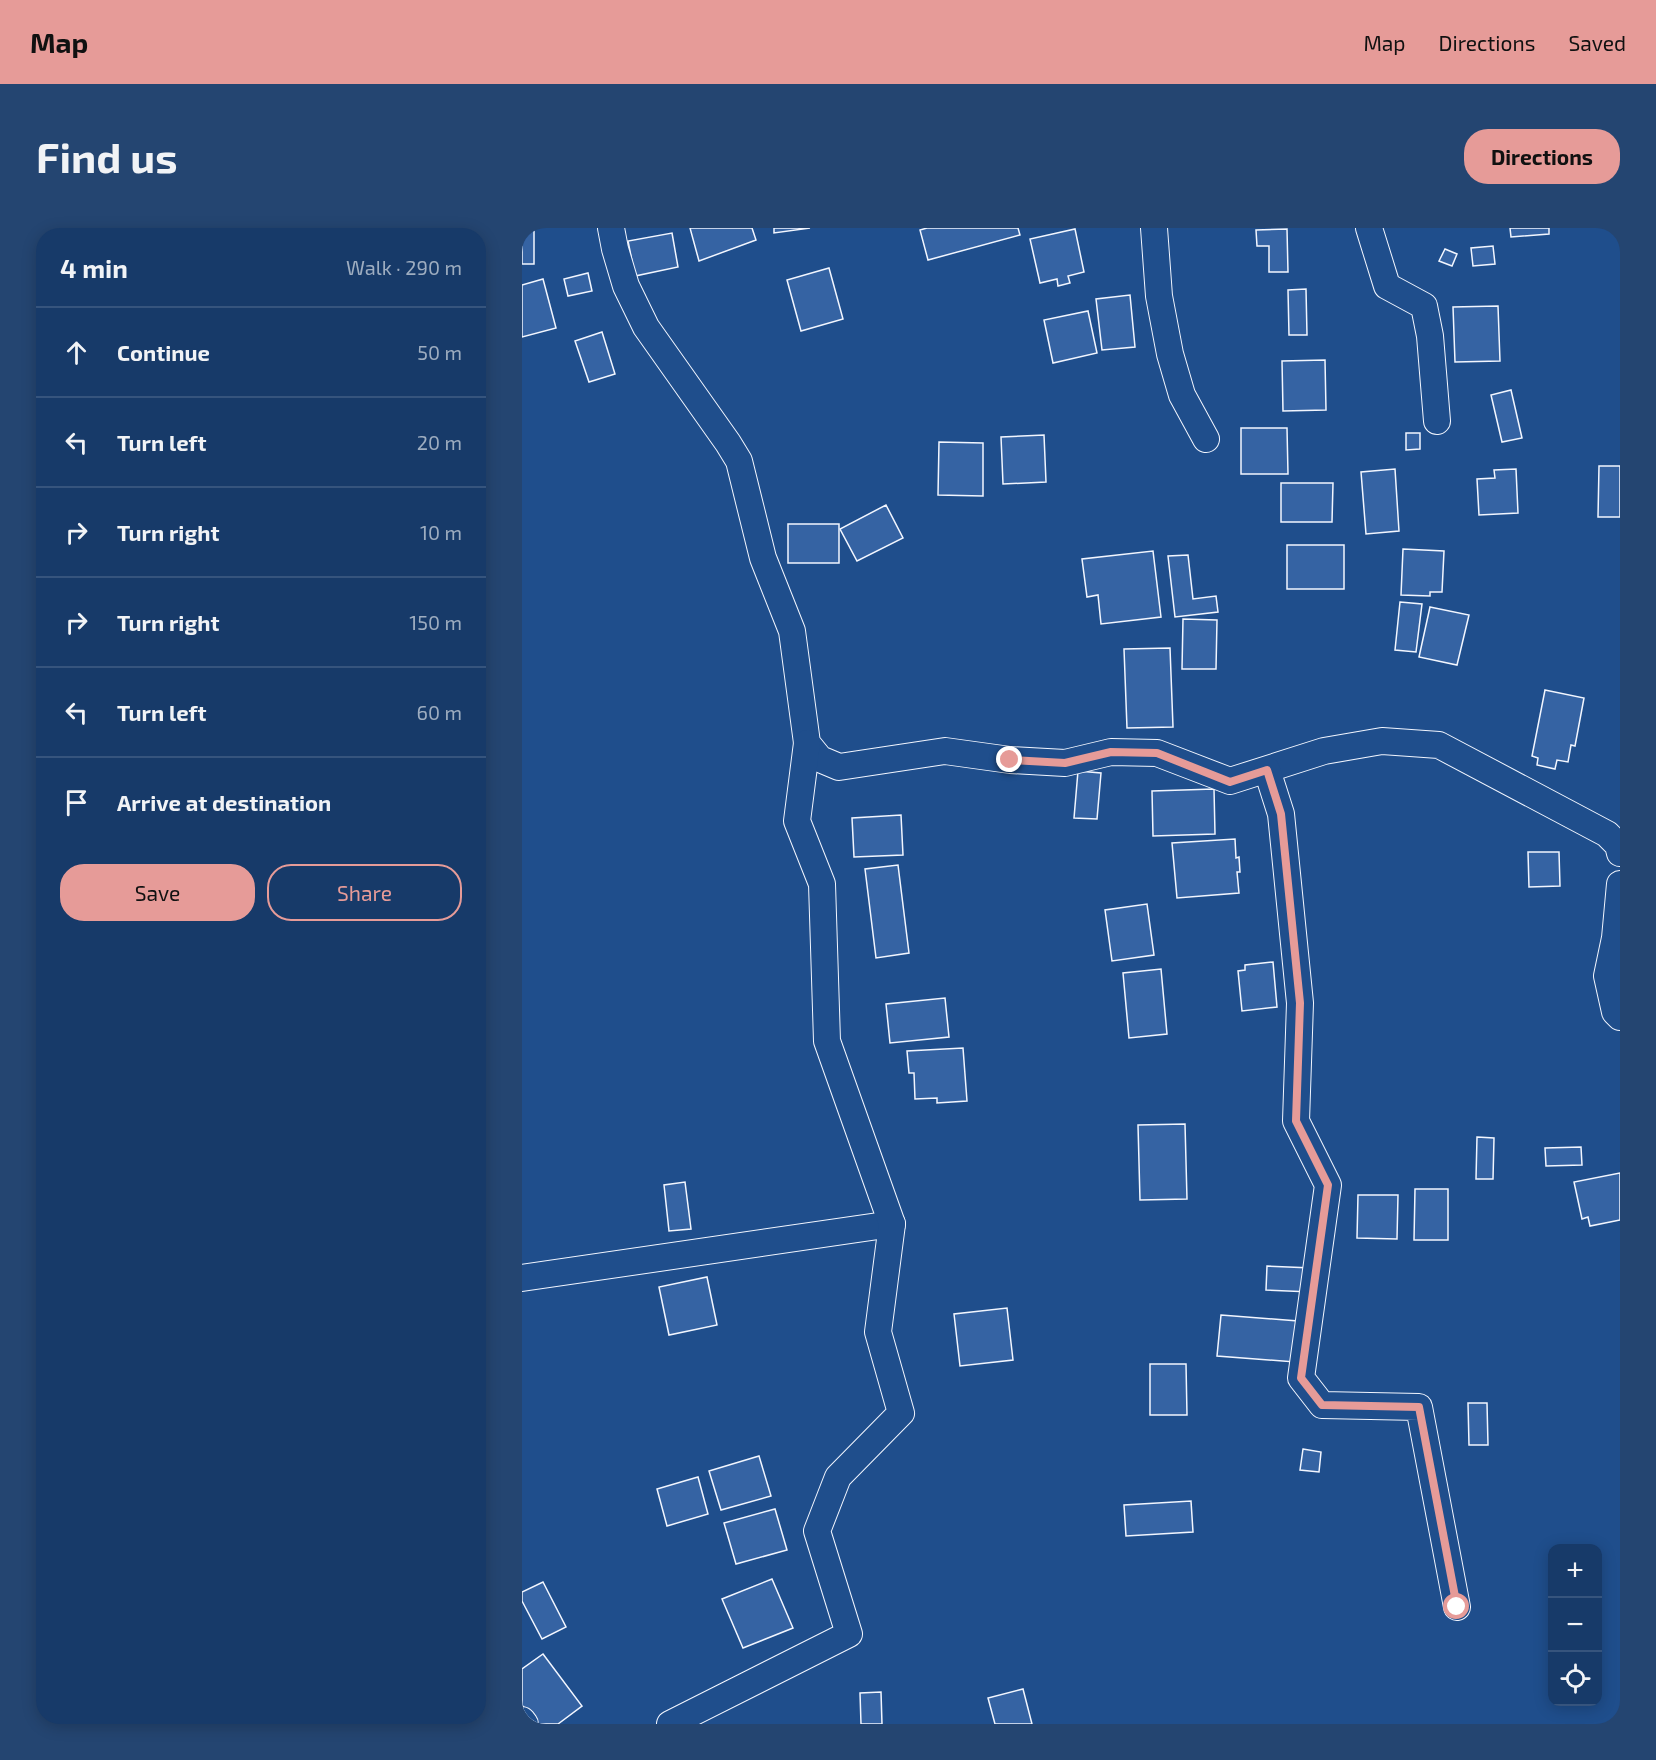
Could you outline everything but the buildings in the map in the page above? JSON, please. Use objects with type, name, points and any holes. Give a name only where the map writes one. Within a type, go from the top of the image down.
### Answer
[{"type":"street","points":[[612,228],[615,249],[626,286],[646,327],[739,461],[763,558],[792,631],[807,742],[797,821],[822,884],[827,1041],[892,1224],[878,1332],[901,1413],[838,1477],[817,1530],[849,1634],[670,1724]]},
{"type":"street","points":[[1154,228],[1159,296],[1170,354],[1182,394],[1206,439]]},
{"type":"street","points":[[1369,228],[1387,286],[1424,306],[1430,336],[1437,421]]},
{"type":"street","points":[[807,742],[820,759],[839,767],[945,751],[1010,760],[1065,763],[1111,752],[1157,753],[1230,782],[1324,751],[1382,741],[1438,745],[1608,834],[1618,845],[1620,853]]},
{"type":"street","points":[[1267,770],[1281,814],[1300,1003],[1296,1121],[1328,1185],[1301,1378],[1322,1405],[1419,1407],[1457,1607]]},
{"type":"street","points":[[1620,884],[1615,938],[1608,976],[1615,1012],[1620,1017]]},
{"type":"street","points":[[522,1278],[892,1224]]},
{"type":"street","points":[[522,1720],[525,1724]]},
{"type":"route","points":[[1010,760],[1065,763],[1111,752],[1157,753],[1230,782],[1267,770],[1281,814],[1300,1003],[1296,1121],[1328,1185],[1301,1378],[1322,1405],[1419,1407],[1457,1607]]}]
